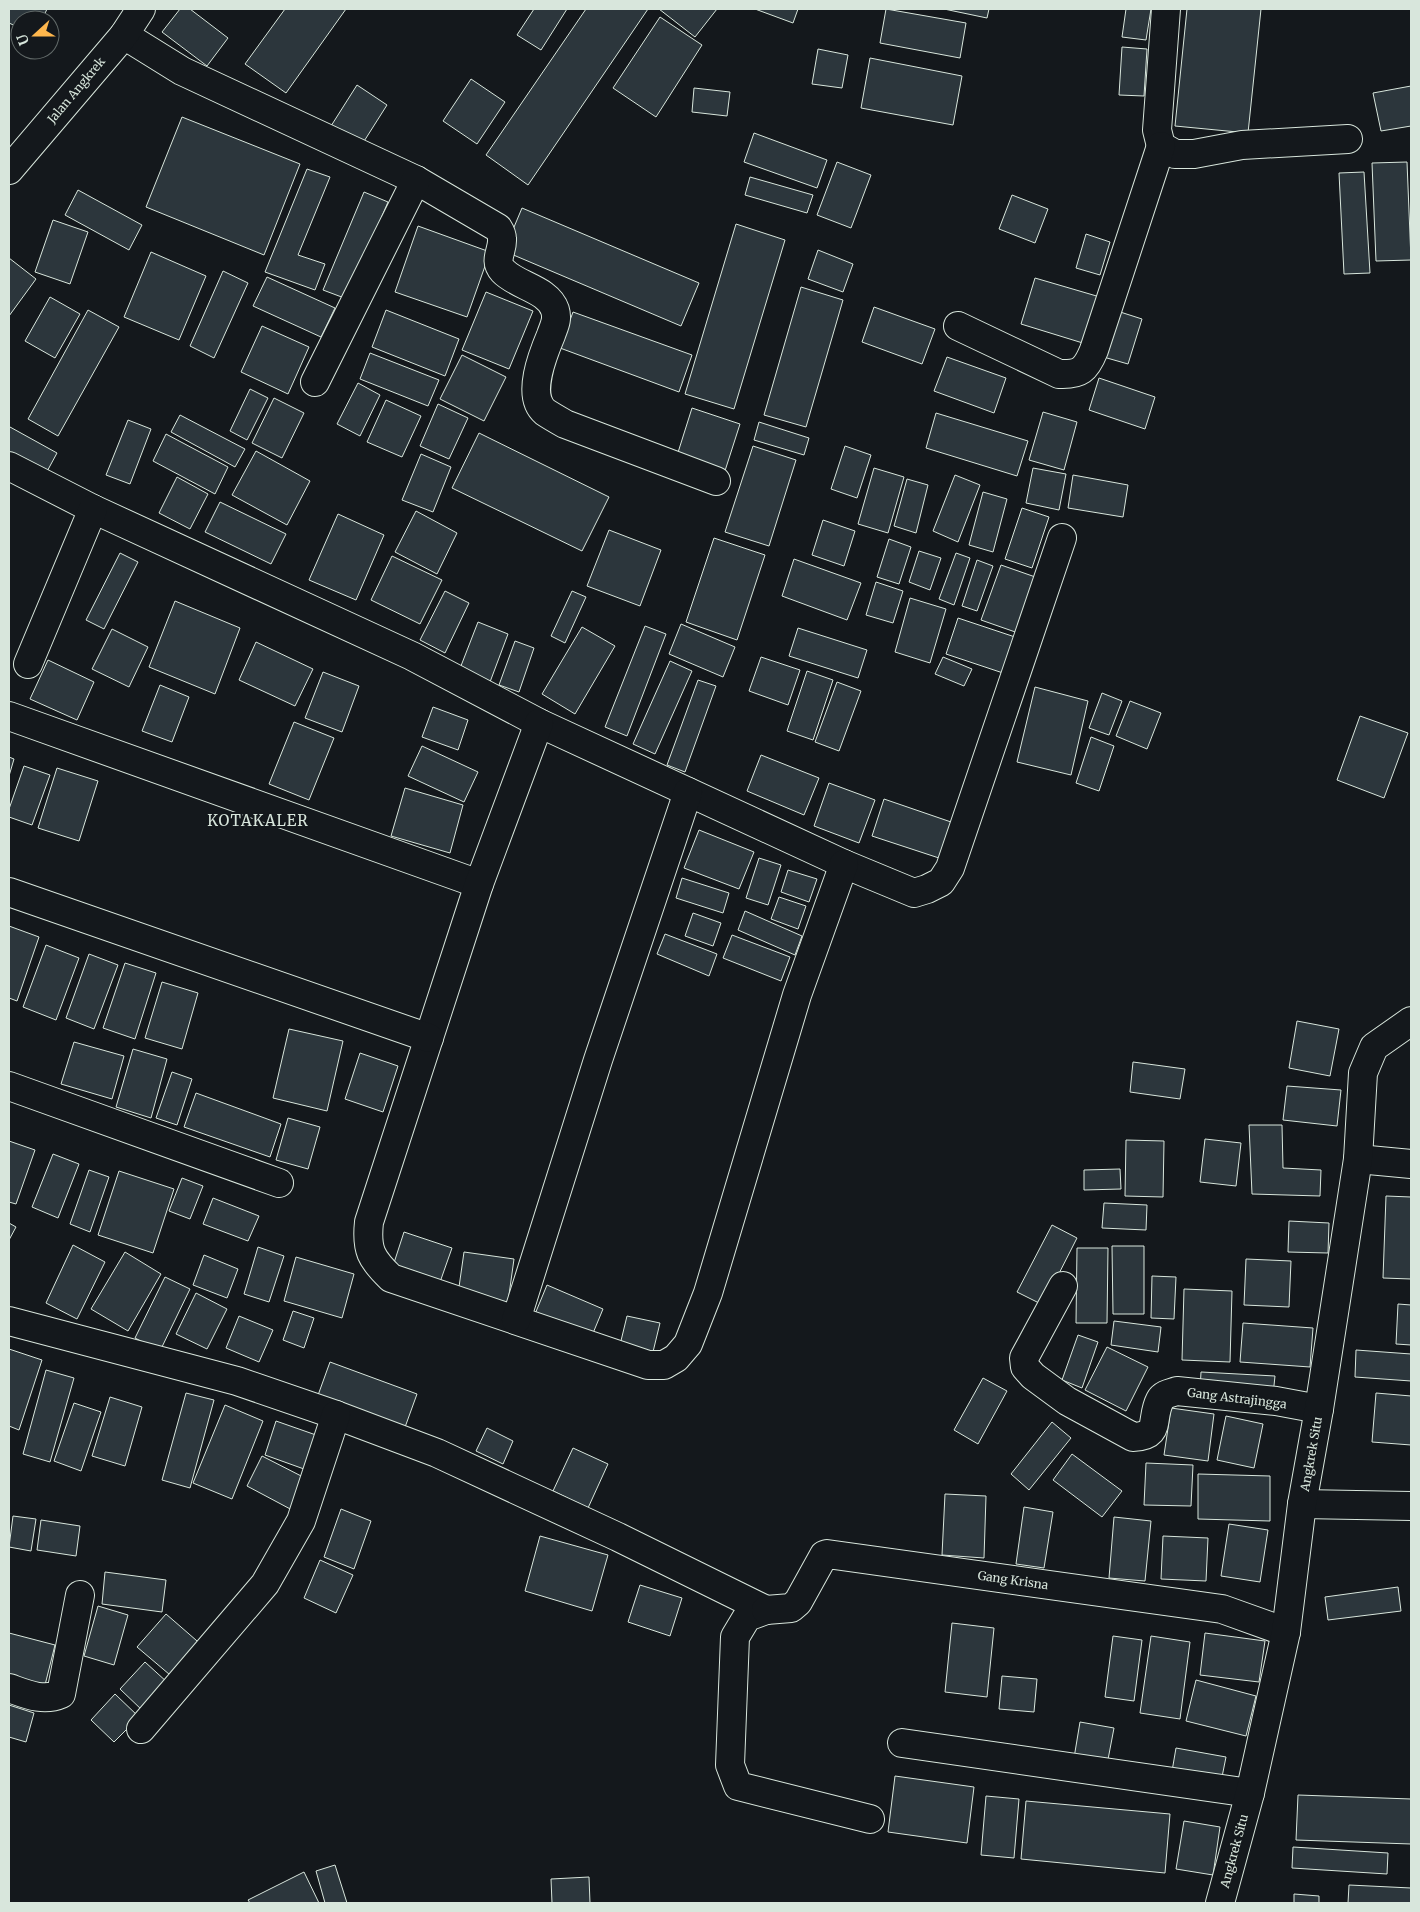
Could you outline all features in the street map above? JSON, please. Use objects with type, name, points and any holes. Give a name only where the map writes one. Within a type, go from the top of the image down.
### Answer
[{"type":"street","name":"Jalan Angkrek","points":[[9,170],[124,35],[141,9]]},
{"type":"street","points":[[958,326],[1058,374],[1082,371],[1089,363],[1161,146],[1157,130],[1166,9]]},
{"type":"street","points":[[124,35],[182,71],[416,180],[498,228],[502,238],[498,258],[502,271],[547,298],[554,306],[557,318],[540,362],[536,392],[539,403],[544,411],[565,424],[716,481]]},
{"type":"street","points":[[1161,146],[1176,154],[1194,154],[1242,145],[1348,139]]},
{"type":"street","points":[[315,382],[416,180]]},
{"type":"street","points":[[9,466],[93,510],[412,656],[538,723],[844,864],[914,893],[941,882],[950,868],[1062,538]]},
{"type":"street","points":[[28,664],[93,510]]},
{"type":"street","points":[[9,716],[479,884]]},
{"type":"street","points":[[538,723],[479,884],[369,1222],[368,1246],[375,1263],[391,1278],[648,1365],[664,1365],[676,1358],[688,1344],[708,1293],[797,995],[844,864]]},
{"type":"street","points":[[516,1320],[598,1060],[688,792]]},
{"type":"street","points":[[9,892],[429,1038]]},
{"type":"street","name":"Angkrek Situ","points":[[1220,1903],[1250,1793],[1286,1632],[1302,1504],[1319,1409],[1358,1159],[1363,1073],[1374,1047],[1411,1021]]},
{"type":"street","points":[[9,1086],[279,1183]]},
{"type":"street","points":[[1358,1159],[1411,1164]]},
{"type":"street","name":"Gang Astrajingga","points":[[1063,1286],[1024,1358],[1025,1367],[1033,1376],[1068,1401],[1133,1438],[1145,1437],[1151,1432],[1160,1399],[1167,1394],[1178,1391],[1276,1401],[1319,1409]]},
{"type":"street","points":[[9,1321],[237,1381],[336,1414],[437,1454],[618,1537],[766,1610]]},
{"type":"street","points":[[142,1729],[265,1584],[301,1521],[336,1414]]},
{"type":"street","points":[[1302,1504],[1411,1506]]},
{"type":"street","name":"Gang Krisna","points":[[766,1610],[790,1608],[798,1602],[824,1555],[828,1554],[1222,1609],[1286,1632]]},
{"type":"street","points":[[9,1688],[38,1698],[53,1698],[61,1694],[80,1595]]},
{"type":"street","points":[[766,1610],[746,1617],[735,1636],[730,1765],[738,1786],[870,1819]]},
{"type":"street","points":[[902,1743],[1250,1793]]},
{"type":"building","points":[[9,9],[47,9],[10,10],[9,23]]},
{"type":"building","points":[[180,9],[190,9],[228,38],[207,66],[162,32]]},
{"type":"building","points":[[285,9],[346,9],[286,93],[245,64]]},
{"type":"building","points":[[534,9],[567,9],[541,50],[517,35]]},
{"type":"building","points":[[586,9],[648,9],[528,185],[486,155]]},
{"type":"building","points":[[659,9],[717,9],[695,37]]},
{"type":"building","points":[[755,9],[798,9],[793,23]]},
{"type":"building","points":[[886,9],[966,23],[960,58],[880,43]]},
{"type":"building","points":[[944,9],[989,9],[987,18]]},
{"type":"building","points":[[1126,9],[1151,9],[1146,40],[1122,37]]},
{"type":"building","points":[[1187,9],[1261,9],[1248,133],[1175,126]]},
{"type":"building","points":[[660,17],[702,45],[656,117],[613,88]]},
{"type":"building","points":[[1122,47],[1147,49],[1144,96],[1119,95]]},
{"type":"building","points":[[818,49],[848,55],[842,88],[812,84]]},
{"type":"building","points":[[870,58],[962,76],[953,125],[861,108]]},
{"type":"building","points":[[471,79],[505,102],[477,144],[443,121]]},
{"type":"building","points":[[357,85],[387,105],[361,146],[331,126]]},
{"type":"building","points":[[1411,86],[1411,126],[1381,131],[1373,93]]},
{"type":"building","points":[[694,88],[730,92],[727,116],[692,112]]},
{"type":"building","points":[[182,117],[300,164],[264,255],[146,207]]},
{"type":"building","points":[[754,133],[827,160],[817,188],[744,162]]},
{"type":"building","points":[[837,162],[871,175],[851,228],[817,215]]},
{"type":"building","points":[[1407,162],[1411,260],[1376,261],[1372,163]]},
{"type":"building","points":[[307,169],[330,177],[298,255],[325,264],[315,290],[265,272]]},
{"type":"building","points":[[1364,172],[1370,273],[1344,274],[1339,173]]},
{"type":"building","points":[[750,177],[813,195],[807,213],[745,195]]},
{"type":"building","points":[[78,190],[142,225],[129,250],[65,215]]},
{"type":"building","points":[[364,192],[388,202],[347,299],[323,290]]},
{"type":"building","points":[[1012,195],[1048,209],[1035,243],[999,229]]},
{"type":"building","points":[[522,208],[699,283],[681,326],[504,251]]},
{"type":"building","points":[[53,220],[88,232],[70,284],[35,272]]},
{"type":"building","points":[[736,224],[785,240],[734,409],[685,394]]},
{"type":"building","points":[[418,226],[490,252],[467,317],[395,292]]},
{"type":"building","points":[[1086,234],[1110,242],[1100,275],[1076,268]]},
{"type":"building","points":[[818,250],[853,264],[843,292],[808,279]]},
{"type":"building","points":[[151,252],[206,276],[179,340],[124,317]]},
{"type":"building","points":[[9,258],[36,279],[9,316]]},
{"type":"building","points":[[223,271],[248,283],[214,358],[190,346]]},
{"type":"building","points":[[267,277],[335,308],[321,337],[253,306]]},
{"type":"building","points":[[1035,278],[1100,297],[1086,344],[1021,324]]},
{"type":"building","points":[[801,287],[843,300],[806,427],[764,415]]},
{"type":"building","points":[[486,292],[533,311],[509,369],[462,350]]},
{"type":"building","points":[[50,297],[80,314],[55,358],[25,341]]},
{"type":"building","points":[[874,307],[935,329],[922,364],[862,342]]},
{"type":"building","points":[[88,310],[119,327],[58,436],[28,419]]},
{"type":"building","points":[[386,310],[459,339],[445,376],[372,347]]},
{"type":"building","points":[[1114,310],[1142,319],[1128,364],[1100,356]]},
{"type":"building","points":[[573,312],[692,355],[679,392],[560,348]]},
{"type":"building","points":[[262,326],[309,347],[288,394],[241,372]]},
{"type":"building","points":[[370,353],[439,380],[428,406],[360,379]]},
{"type":"building","points":[[462,355],[506,377],[484,421],[440,399]]},
{"type":"building","points":[[947,357],[1006,378],[994,413],[934,391]]},
{"type":"building","points":[[1099,378],[1155,397],[1145,429],[1089,410]]},
{"type":"building","points":[[358,383],[380,395],[360,436],[337,424]]},
{"type":"building","points":[[250,389],[268,398],[247,440],[230,431]]},
{"type":"building","points":[[274,398],[304,413],[282,458],[252,443]]},
{"type":"building","points":[[386,400],[421,416],[402,457],[367,442]]},
{"type":"building","points":[[438,404],[468,418],[449,459],[420,446]]},
{"type":"building","points":[[692,408],[740,424],[723,477],[675,462]]},
{"type":"building","points":[[1043,412],[1077,422],[1064,470],[1029,460]]},
{"type":"building","points":[[936,413],[1028,441],[1017,476],[926,448]]},
{"type":"building","points":[[180,415],[245,449],[235,467],[171,432]]},
{"type":"building","points":[[128,420],[151,429],[130,484],[106,475]]},
{"type":"building","points":[[759,422],[809,438],[804,455],[754,440]]},
{"type":"building","points":[[10,427],[57,453],[44,477],[9,457]]},
{"type":"building","points":[[479,433],[609,497],[582,551],[452,488]]},
{"type":"building","points":[[166,434],[228,467],[215,494],[153,461]]},
{"type":"building","points":[[753,446],[796,460],[769,546],[725,532]]},
{"type":"building","points":[[845,446],[871,455],[857,498],[831,489]]},
{"type":"building","points":[[256,451],[310,481],[287,525],[232,495]]},
{"type":"building","points":[[421,454],[451,467],[433,512],[402,500]]},
{"type":"building","points":[[874,468],[904,477],[888,533],[858,524]]},
{"type":"building","points":[[1033,468],[1066,474],[1059,510],[1026,503]]},
{"type":"building","points":[[955,475],[980,485],[958,542],[933,531]]},
{"type":"building","points":[[1073,475],[1128,485],[1123,517],[1068,508]]},
{"type":"building","points":[[177,477],[208,494],[190,529],[159,513]]},
{"type":"building","points":[[907,479],[928,485],[916,533],[894,526]]},
{"type":"building","points":[[983,492],[1007,499],[993,552],[969,545]]},
{"type":"building","points":[[220,502],[286,534],[271,564],[205,532]]},
{"type":"building","points":[[1022,508],[1049,517],[1032,568],[1005,559]]},
{"type":"building","points":[[416,511],[457,533],[437,574],[395,552]]},
{"type":"building","points":[[338,514],[384,535],[356,600],[309,580]]},
{"type":"building","points":[[823,520],[855,531],[844,566],[812,555]]},
{"type":"building","points":[[609,530],[661,550],[640,606],[587,586]]},
{"type":"building","points":[[714,538],[765,555],[737,640],[686,622]]},
{"type":"building","points":[[889,539],[911,547],[899,584],[877,577]]},
{"type":"building","points":[[919,551],[941,558],[930,590],[909,582]]},
{"type":"building","points":[[120,553],[138,562],[104,629],[86,620]]},
{"type":"building","points":[[956,553],[970,558],[954,605],[939,599]]},
{"type":"building","points":[[392,556],[442,580],[420,624],[371,600]]},
{"type":"building","points":[[794,559],[861,583],[847,620],[782,596]]},
{"type":"building","points":[[977,560],[993,566],[977,611],[962,606]]},
{"type":"building","points":[[1001,565],[1041,579],[1021,634],[981,620]]},
{"type":"building","points":[[876,582],[903,591],[893,623],[866,615]]},
{"type":"building","points":[[445,591],[469,603],[445,653],[420,640]]},
{"type":"building","points":[[572,591],[586,597],[565,643],[551,636]]},
{"type":"building","points":[[910,598],[946,609],[930,663],[895,652]]},
{"type":"building","points":[[175,601],[240,628],[215,694],[149,667]]},
{"type":"building","points":[[958,618],[1015,637],[1003,673],[946,654]]},
{"type":"building","points":[[478,622],[508,634],[490,682],[459,671]]},
{"type":"building","points":[[681,624],[735,647],[723,677],[669,654]]},
{"type":"building","points":[[645,626],[666,634],[627,736],[605,727]]},
{"type":"building","points":[[582,627],[615,646],[575,714],[542,694]]},
{"type":"building","points":[[798,628],[867,650],[858,678],[789,656]]},
{"type":"building","points":[[112,629],[148,647],[129,687],[92,669]]},
{"type":"building","points":[[515,641],[534,648],[519,692],[499,685]]},
{"type":"building","points":[[256,642],[313,669],[295,706],[239,680]]},
{"type":"building","points":[[761,657],[800,670],[788,705],[749,691]]},
{"type":"building","points":[[943,657],[972,669],[964,686],[935,674]]},
{"type":"building","points":[[48,660],[94,682],[77,720],[30,699]]},
{"type":"building","points":[[670,661],[692,671],[655,754],[633,744]]},
{"type":"building","points":[[807,671],[833,680],[813,740],[787,731]]},
{"type":"building","points":[[323,672],[359,686],[342,732],[305,718]]},
{"type":"building","points":[[698,680],[716,686],[685,772],[667,765]]},
{"type":"building","points":[[837,682],[861,691],[839,751],[815,742]]},
{"type":"building","points":[[160,685],[189,697],[172,742],[142,731]]},
{"type":"building","points":[[1035,687],[1088,701],[1071,775],[1017,762]]},
{"type":"building","points":[[1102,693],[1122,701],[1109,735],[1089,728]]},
{"type":"building","points":[[1130,701],[1161,713],[1147,749],[1116,736]]},
{"type":"building","points":[[433,707],[468,720],[458,750],[422,737]]},
{"type":"building","points":[[1360,716],[1408,733],[1384,798],[1337,780]]},
{"type":"building","points":[[294,722],[334,738],[309,800],[269,784]]},
{"type":"building","points":[[1091,737],[1114,746],[1099,791],[1076,783]]},
{"type":"building","points":[[422,746],[478,772],[464,802],[408,776]]},
{"type":"building","points":[[761,755],[819,778],[804,815],[747,791]]},
{"type":"building","points":[[9,757],[14,759],[9,776]]},
{"type":"building","points":[[24,766],[50,775],[32,825],[9,817],[9,809]]},
{"type":"building","points":[[57,768],[98,781],[79,841],[38,828]]},
{"type":"building","points":[[829,783],[875,800],[859,843],[814,826]]},
{"type":"building","points":[[405,788],[463,805],[450,853],[391,836]]},
{"type":"building","points":[[884,799],[954,823],[942,859],[872,836]]},
{"type":"building","points":[[699,830],[754,852],[739,889],[684,868]]},
{"type":"building","points":[[759,858],[781,865],[768,905],[746,898]]},
{"type":"building","points":[[788,870],[817,879],[809,902],[781,892]]},
{"type":"building","points":[[682,878],[729,893],[723,913],[676,898]]},
{"type":"building","points":[[779,897],[806,906],[798,929],[771,919]]},
{"type":"building","points":[[745,911],[802,936],[795,955],[738,930]]},
{"type":"building","points":[[693,913],[721,923],[713,946],[685,936]]},
{"type":"building","points":[[9,926],[39,937],[17,1001],[9,998]]},
{"type":"building","points":[[665,934],[717,954],[709,976],[657,954]]},
{"type":"building","points":[[732,935],[790,957],[781,981],[723,958]]},
{"type":"building","points":[[46,945],[79,958],[56,1020],[23,1007]]},
{"type":"building","points":[[89,954],[118,965],[94,1029],[66,1018]]},
{"type":"building","points":[[125,963],[156,973],[135,1039],[103,1028]]},
{"type":"building","points":[[162,982],[198,993],[182,1049],[145,1038]]},
{"type":"building","points":[[1297,1021],[1339,1029],[1330,1076],[1289,1068]]},
{"type":"building","points":[[289,1029],[343,1041],[327,1111],[273,1098]]},
{"type":"building","points":[[74,1042],[124,1056],[112,1099],[61,1084]]},
{"type":"building","points":[[133,1049],[167,1059],[151,1118],[116,1107]]},
{"type":"building","points":[[360,1053],[398,1066],[383,1112],[345,1099]]},
{"type":"building","points":[[1133,1062],[1185,1069],[1180,1099],[1130,1092]]},
{"type":"building","points":[[172,1072],[192,1079],[177,1125],[156,1118]]},
{"type":"building","points":[[1287,1086],[1341,1090],[1337,1126],[1283,1120]]},
{"type":"building","points":[[196,1093],[281,1124],[270,1157],[184,1127]]},
{"type":"building","points":[[288,1118],[320,1127],[308,1169],[276,1160]]},
{"type":"building","points":[[1249,1125],[1282,1125],[1283,1168],[1321,1170],[1320,1196],[1252,1194]]},
{"type":"building","points":[[1205,1139],[1241,1143],[1236,1186],[1200,1182]]},
{"type":"building","points":[[1126,1140],[1164,1141],[1163,1197],[1125,1196]]},
{"type":"building","points":[[9,1141],[35,1150],[16,1204],[9,1202]]},
{"type":"building","points":[[53,1154],[79,1164],[58,1218],[32,1207]]},
{"type":"building","points":[[1120,1169],[1121,1189],[1084,1190],[1084,1170]]},
{"type":"building","points":[[89,1170],[109,1177],[90,1232],[70,1224]]},
{"type":"building","points":[[119,1171],[174,1189],[153,1253],[98,1235]]},
{"type":"building","points":[[182,1178],[203,1186],[190,1219],[169,1211]]},
{"type":"building","points":[[1386,1196],[1411,1197],[1411,1279],[1383,1278]]},
{"type":"building","points":[[213,1198],[259,1216],[248,1241],[203,1224]]},
{"type":"building","points":[[1104,1203],[1147,1205],[1146,1230],[1102,1228]]},
{"type":"building","points":[[1289,1221],[1329,1223],[1328,1253],[1288,1252]]},
{"type":"building","points":[[9,1223],[16,1227],[9,1240]]},
{"type":"building","points":[[1052,1225],[1077,1238],[1043,1305],[1017,1292]]},
{"type":"building","points":[[404,1232],[452,1248],[439,1285],[392,1269]]},
{"type":"building","points":[[73,1245],[105,1262],[77,1319],[46,1303]]},
{"type":"building","points":[[1112,1246],[1144,1246],[1144,1314],[1113,1314]]},
{"type":"building","points":[[258,1247],[284,1256],[269,1302],[244,1294]]},
{"type":"building","points":[[1077,1248],[1108,1248],[1107,1323],[1076,1323]]},
{"type":"building","points":[[125,1252],[161,1274],[128,1331],[91,1309]]},
{"type":"building","points":[[464,1252],[514,1259],[508,1302],[458,1294]]},
{"type":"building","points":[[204,1255],[238,1269],[227,1298],[193,1285]]},
{"type":"building","points":[[296,1257],[354,1274],[342,1318],[284,1301]]},
{"type":"building","points":[[1246,1259],[1291,1261],[1289,1307],[1244,1305]]},
{"type":"building","points":[[1152,1276],[1176,1277],[1174,1319],[1151,1318]]},
{"type":"building","points":[[165,1277],[190,1289],[160,1351],[135,1338]]},
{"type":"building","points":[[547,1285],[603,1309],[591,1338],[535,1314]]},
{"type":"building","points":[[1184,1289],[1232,1291],[1230,1362],[1182,1360]]},
{"type":"building","points":[[196,1293],[227,1309],[207,1349],[176,1334]]},
{"type":"building","points":[[1398,1304],[1411,1305],[1411,1345],[1396,1344]]},
{"type":"building","points":[[293,1311],[314,1318],[304,1348],[283,1340]]},
{"type":"building","points":[[239,1316],[273,1330],[259,1362],[226,1348]]},
{"type":"building","points":[[627,1316],[660,1323],[652,1356],[619,1349]]},
{"type":"building","points":[[1114,1321],[1161,1327],[1158,1352],[1111,1345]]},
{"type":"building","points":[[1243,1323],[1313,1328],[1310,1367],[1240,1362]]},
{"type":"building","points":[[1078,1335],[1098,1342],[1082,1388],[1062,1380]]},
{"type":"building","points":[[1107,1347],[1148,1367],[1126,1411],[1085,1390]]},
{"type":"building","points":[[9,1349],[42,1360],[19,1430],[9,1426]]},
{"type":"building","points":[[1356,1350],[1411,1354],[1411,1381],[1355,1377]]},
{"type":"building","points":[[330,1362],[417,1394],[404,1430],[317,1398]]},
{"type":"building","points":[[46,1370],[74,1378],[50,1462],[23,1454]]},
{"type":"building","points":[[1201,1372],[1275,1376],[1273,1395],[1200,1390]]},
{"type":"building","points":[[983,1378],[1007,1391],[978,1444],[954,1430]]},
{"type":"building","points":[[186,1393],[214,1400],[190,1488],[162,1480]]},
{"type":"building","points":[[1376,1393],[1411,1396],[1411,1445],[1372,1442]]},
{"type":"building","points":[[110,1397],[142,1407],[125,1466],[92,1456]]},
{"type":"building","points":[[74,1403],[101,1412],[81,1471],[54,1461]]},
{"type":"building","points":[[225,1405],[263,1421],[232,1499],[193,1483]]},
{"type":"building","points":[[1171,1408],[1214,1414],[1208,1461],[1164,1455]]},
{"type":"building","points":[[1226,1416],[1263,1424],[1254,1468],[1217,1460]]},
{"type":"building","points":[[276,1421],[316,1435],[304,1469],[265,1455]]},
{"type":"building","points":[[1052,1422],[1071,1438],[1029,1490],[1011,1474]]},
{"type":"building","points":[[487,1428],[513,1441],[503,1464],[476,1451]]},
{"type":"building","points":[[573,1448],[608,1464],[588,1508],[553,1491]]},
{"type":"building","points":[[1072,1454],[1122,1491],[1102,1517],[1053,1480]]},
{"type":"building","points":[[262,1456],[309,1480],[294,1511],[247,1486]]},
{"type":"building","points":[[1146,1463],[1193,1465],[1191,1506],[1144,1505]]},
{"type":"building","points":[[1198,1474],[1270,1476],[1270,1521],[1198,1519]]},
{"type":"building","points":[[945,1494],[986,1496],[984,1558],[942,1555]]},
{"type":"building","points":[[1024,1507],[1053,1512],[1044,1568],[1016,1564]]},
{"type":"building","points":[[341,1509],[371,1521],[354,1569],[324,1557]]},
{"type":"building","points":[[13,1516],[36,1519],[31,1551],[9,1547]]},
{"type":"building","points":[[1114,1517],[1151,1521],[1145,1581],[1109,1578]]},
{"type":"building","points":[[41,1520],[80,1526],[76,1556],[37,1550]]},
{"type":"building","points":[[1229,1524],[1268,1530],[1260,1582],[1221,1576]]},
{"type":"building","points":[[540,1536],[608,1555],[592,1611],[525,1591]]},
{"type":"building","points":[[1163,1536],[1208,1538],[1206,1581],[1161,1579]]},
{"type":"building","points":[[320,1560],[353,1575],[336,1613],[304,1598]]},
{"type":"building","points":[[105,1572],[166,1580],[162,1612],[102,1604]]},
{"type":"building","points":[[640,1585],[682,1598],[670,1636],[628,1622]]},
{"type":"building","points":[[1398,1587],[1401,1611],[1328,1620],[1325,1597]]},
{"type":"building","points":[[98,1606],[128,1615],[114,1665],[84,1656]]},
{"type":"building","points":[[166,1614],[204,1647],[176,1680],[137,1647]]},
{"type":"building","points":[[952,1623],[994,1628],[987,1697],[945,1692]]},
{"type":"building","points":[[9,1633],[55,1645],[45,1685],[9,1675]]},
{"type":"building","points":[[1205,1633],[1265,1641],[1259,1682],[1200,1675]]},
{"type":"building","points":[[1113,1636],[1142,1640],[1134,1701],[1105,1697]]},
{"type":"building","points":[[1151,1636],[1190,1642],[1180,1719],[1140,1713]]},
{"type":"building","points":[[145,1662],[168,1683],[143,1711],[120,1689]]},
{"type":"building","points":[[1002,1676],[1037,1679],[1034,1712],[999,1709]]},
{"type":"building","points":[[1196,1680],[1256,1696],[1246,1736],[1186,1721]]},
{"type":"building","points":[[115,1694],[139,1717],[114,1742],[91,1720]]},
{"type":"building","points":[[9,1705],[34,1713],[26,1742],[9,1737]]},
{"type":"building","points":[[1080,1722],[1114,1728],[1106,1770],[1073,1764]]},
{"type":"building","points":[[1176,1748],[1226,1757],[1220,1787],[1171,1777]]},
{"type":"building","points":[[895,1776],[974,1787],[967,1843],[888,1832]]},
{"type":"building","points":[[1298,1795],[1411,1799],[1411,1844],[1296,1840]]},
{"type":"building","points":[[986,1796],[1019,1799],[1014,1858],[981,1855]]},
{"type":"building","points":[[1026,1801],[1170,1814],[1165,1873],[1021,1859]]},
{"type":"building","points":[[1184,1821],[1220,1827],[1213,1875],[1176,1869]]},
{"type":"building","points":[[1293,1847],[1388,1853],[1387,1874],[1292,1868]]},
{"type":"building","points":[[335,1865],[347,1903],[325,1903],[316,1871]]},
{"type":"building","points":[[304,1872],[319,1903],[250,1903],[248,1900]]},
{"type":"building","points":[[589,1877],[590,1903],[552,1903],[551,1879]]},
{"type":"building","points":[[1349,1885],[1411,1888],[1411,1903],[1348,1903]]},
{"type":"building","points":[[1294,1894],[1319,1896],[1319,1903],[1294,1903]]},
{"type":"district","name":"KOTAKALER","points":[[258,820]]}]
